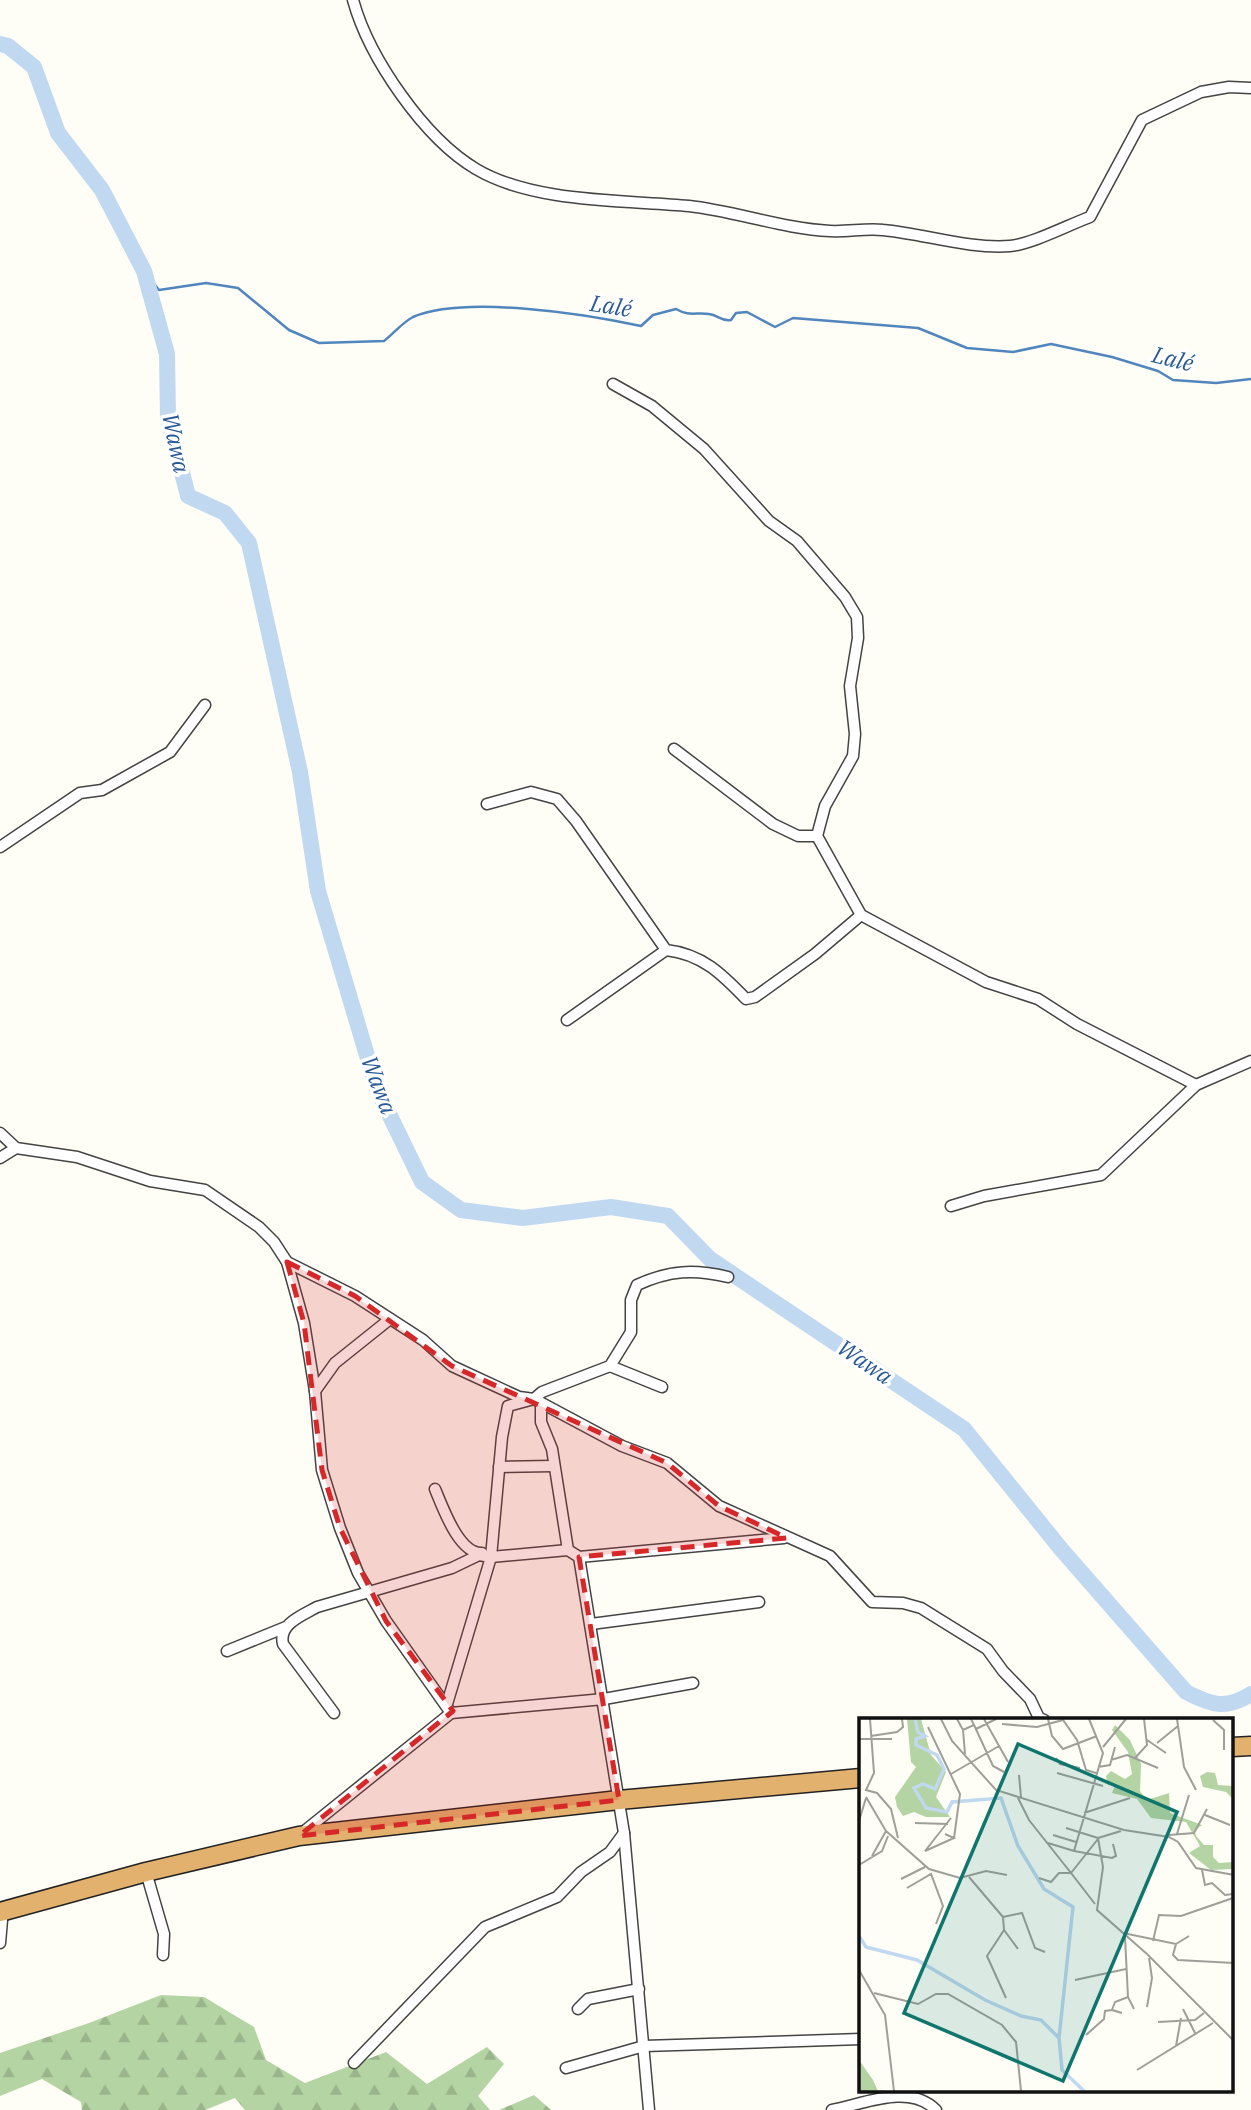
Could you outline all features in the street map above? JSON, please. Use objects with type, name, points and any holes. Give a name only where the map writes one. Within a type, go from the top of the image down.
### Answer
[{"type":"highway","points":[[3,1916],[146,1872],[299,1836],[619,1800],[859,1778]]},
{"type":"street","points":[[353,0],[367,37],[390,78],[422,120],[476,169],[503,181],[564,195],[694,207],[830,231],[882,230],[941,240],[1011,246],[1090,217],[1142,120],[1201,92],[1228,87],[1251,88]]},
{"type":"street","points":[[613,384],[652,406],[704,449],[769,521],[797,541],[845,597],[857,617],[858,638],[850,686],[855,734],[853,756],[825,806],[817,836],[861,915],[974,976],[1038,999],[1077,1024],[1196,1086]]},
{"type":"street","points":[[0,848],[80,793],[103,790],[170,751],[205,705]]},
{"type":"street","points":[[674,749],[774,824],[797,836],[817,836]]},
{"type":"street","points":[[487,804],[531,792],[558,799],[666,950],[699,958],[720,971],[746,999],[755,997],[815,954],[861,915]]},
{"type":"street","points":[[567,1020],[666,950]]},
{"type":"street","points":[[951,1206],[984,1196],[1101,1174],[1196,1086],[1251,1061]]},
{"type":"street","points":[[0,1133],[16,1148],[77,1157],[150,1181],[205,1190],[259,1227],[274,1242],[287,1262],[304,1323],[315,1391],[322,1470],[340,1528],[369,1592],[386,1621],[449,1709]]},
{"type":"street","points":[[0,1158],[16,1148]]},
{"type":"street","points":[[287,1262],[355,1296],[423,1340],[452,1366],[537,1403],[622,1446],[667,1462],[719,1506],[830,1556],[872,1602],[903,1603],[921,1608],[986,1648],[1030,1699],[1039,1718]]},
{"type":"street","points":[[568,1550],[552,1449],[537,1403],[542,1392],[610,1366],[631,1332],[631,1300],[637,1285],[653,1278],[695,1270],[728,1277]]},
{"type":"street","points":[[315,1391],[335,1363],[390,1320]]},
{"type":"street","points":[[610,1366],[662,1387]]},
{"type":"street","points":[[299,1836],[449,1709],[491,1553],[499,1467],[509,1406],[537,1403]]},
{"type":"street","points":[[499,1467],[553,1466]]},
{"type":"street","points":[[435,1489],[453,1528],[467,1547],[480,1555]]},
{"type":"street","points":[[227,1651],[286,1627],[317,1607],[452,1568],[480,1555],[568,1550],[579,1557],[787,1538]]},
{"type":"street","points":[[579,1557],[624,1833],[649,2110]]},
{"type":"street","points":[[591,1624],[759,1602]]},
{"type":"street","points":[[286,1627],[281,1638],[283,1644],[334,1713]]},
{"type":"street","points":[[449,1709],[604,1699],[693,1684]]},
{"type":"street","points":[[354,2063],[485,1927],[557,1897],[581,1871],[610,1853],[624,1833]]},
{"type":"street","points":[[146,1872],[164,1934],[163,1955]]},
{"type":"street","points":[[0,1943],[3,1916]]},
{"type":"street","points":[[578,2009],[588,1999],[639,1989]]},
{"type":"street","points":[[566,2068],[644,2046],[859,2039]]},
{"type":"street","points":[[832,2110],[888,2098],[912,2097],[925,2092]]},
{"type":"street","points":[[912,2097],[929,2102],[936,2110]]},
{"type":"highlighted area","points":[[287,1262],[355,1296],[452,1366],[667,1463],[719,1506],[787,1538],[579,1557],[619,1800],[299,1836],[453,1711],[386,1621],[340,1528],[322,1470],[304,1323]]},
{"type":"green space","points":[[161,1995],[204,1997],[254,2027],[266,2060],[305,2083],[386,2052],[427,2084],[487,2047],[504,2064],[478,2096],[490,2110],[245,2110],[235,2098],[205,2110],[82,2110],[81,2102],[42,2079],[0,2096],[0,2053]]},
{"type":"green space","points":[[534,2095],[551,2110],[499,2110]]},
{"type":"waterway","name":"Wawa","points":[[0,44],[8,46],[34,67],[58,133],[102,190],[144,271],[167,354],[168,418],[188,496],[225,513],[249,543],[300,772],[318,891],[377,1089],[422,1182],[461,1210],[523,1218],[611,1207],[668,1216],[710,1259],[964,1429],[1061,1549],[1186,1692],[1218,1704],[1234,1702],[1251,1694]]},
{"type":"waterway","name":"Lalé","points":[[144,271],[159,290],[206,283],[238,288],[289,330],[319,343],[384,341],[413,317],[463,307],[558,312],[641,326],[653,315],[676,309],[689,314],[712,315],[728,320],[736,313],[747,312],[775,327],[793,318],[918,328],[967,348],[1013,352],[1051,344],[1112,357],[1158,371],[1173,380],[1216,383],[1251,379]]}]
